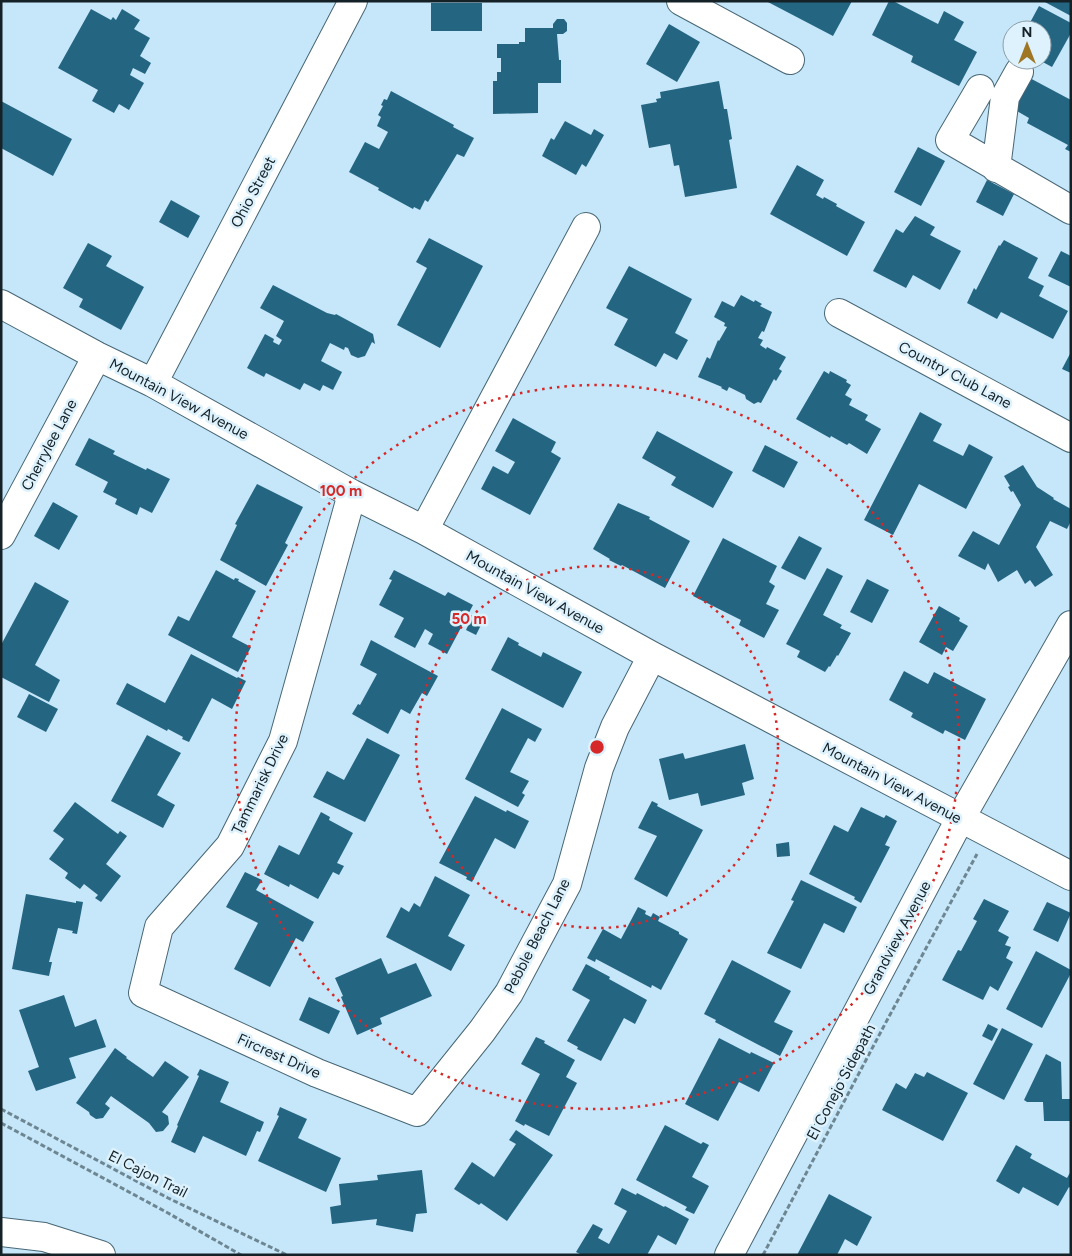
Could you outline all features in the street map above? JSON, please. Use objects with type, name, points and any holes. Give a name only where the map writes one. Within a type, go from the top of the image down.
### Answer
[{"type":"street","name":"Ohio Street","points":[[153,383],[353,1]]},
{"type":"street","points":[[681,1],[790,60]]},
{"type":"street","points":[[996,168],[1005,96],[1019,72]]},
{"type":"street","points":[[980,89],[950,140],[1071,210]]},
{"type":"street","points":[[424,530],[586,227]]},
{"type":"street","name":"Mountain View Avenue","points":[[1,304],[96,356],[153,383],[352,494],[424,530],[652,656],[960,820],[1071,876]]},
{"type":"street","name":"Country Club Lane","points":[[839,313],[1071,438]]},
{"type":"street","name":"Cherrylee Lane","points":[[1,535],[96,356]]},
{"type":"street","name":"Tammarisk Drive","points":[[143,993],[159,927],[230,846],[283,741],[352,494]]},
{"type":"street","name":"Grandview Avenue","points":[[729,1255],[960,820],[1071,624]]},
{"type":"street","name":"Pebble Beach Lane","points":[[417,1112],[509,993],[567,884],[600,768],[615,727],[652,656]]},
{"type":"street","name":"Fircrest Drive","points":[[143,993],[317,1074],[417,1112]]},
{"type":"street","points":[[1,1232],[44,1237],[101,1255]]},
{"type":"path","name":"El Conejo Sidepath","points":[[763,1255],[967,872],[977,854],[984,851]]},
{"type":"path","name":"El Cajon Trail","points":[[1,1109],[168,1198],[287,1255]]},
{"type":"path","name":"El Cajon Trail","points":[[1,1123],[168,1213],[241,1255]]},
{"type":"building","points":[[766,1],[852,1],[833,36]]},
{"type":"building","points":[[889,1],[893,1],[938,24],[944,11],[964,22],[954,40],[977,52],[959,86],[911,62],[913,56],[872,35]]},
{"type":"building","points":[[1043,1],[1071,1],[1071,16]]},
{"type":"building","points":[[431,3],[482,3],[482,31],[431,31]]},
{"type":"building","points":[[1039,6],[1071,23],[1071,33],[1052,67],[1052,20],[1031,20]]},
{"type":"building","points":[[91,9],[111,20],[113,17],[116,20],[122,9],[140,20],[134,29],[150,38],[140,56],[151,63],[145,74],[133,68],[130,75],[144,83],[129,110],[119,104],[114,113],[92,101],[98,90],[58,68]]},
{"type":"building","points":[[557,19],[564,19],[567,23],[567,31],[563,34],[557,34],[559,60],[561,60],[561,83],[538,83],[538,113],[493,114],[493,81],[497,81],[497,72],[501,72],[501,58],[497,58],[497,44],[519,44],[519,42],[525,42],[525,28],[553,28],[553,24]]},
{"type":"building","points":[[669,24],[700,42],[677,82],[646,64]]},
{"type":"building","points":[[1026,76],[1071,100],[1071,152],[1065,149],[1068,145],[1027,123],[1029,118],[1010,107]]},
{"type":"building","points":[[719,81],[724,109],[727,109],[732,139],[729,140],[737,188],[685,197],[679,165],[674,166],[670,144],[649,148],[641,105],[657,102],[656,99],[661,98],[660,92]]},
{"type":"building","points":[[391,91],[474,138],[464,157],[457,154],[428,202],[425,200],[420,210],[414,207],[413,209],[349,172],[365,142],[379,149],[388,132],[377,126],[381,117],[378,115],[383,106],[381,105],[384,99],[387,100]]},
{"type":"building","points":[[1,101],[72,139],[53,176],[1,148]]},
{"type":"building","points":[[565,121],[591,135],[594,129],[604,135],[586,167],[582,164],[576,175],[542,156],[551,138],[554,140]]},
{"type":"building","points":[[918,147],[945,161],[921,206],[894,192]]},
{"type":"building","points":[[797,165],[824,180],[816,195],[837,204],[836,206],[865,222],[847,256],[770,214]]},
{"type":"building","points":[[987,180],[1014,194],[1003,216],[976,202]]},
{"type":"building","points":[[171,200],[200,216],[188,238],[159,222]]},
{"type":"building","points":[[915,216],[935,227],[930,235],[961,251],[940,290],[913,275],[906,288],[873,271],[896,229],[903,233]]},
{"type":"building","points":[[429,238],[483,266],[440,348],[397,325],[427,268],[416,262]]},
{"type":"building","points":[[1004,240],[1038,258],[1028,278],[1044,286],[1039,296],[1068,311],[1053,339],[1001,312],[997,319],[967,303],[974,288],[976,290],[999,245]]},
{"type":"building","points":[[88,243],[112,256],[106,266],[144,287],[121,330],[79,307],[83,299],[63,288]]},
{"type":"building","points":[[1061,251],[1071,256],[1071,287],[1048,276]]},
{"type":"building","points":[[629,266],[692,299],[675,333],[688,340],[677,360],[664,353],[656,367],[614,345],[628,319],[606,308]]},
{"type":"building","points":[[273,285],[327,313],[336,314],[373,334],[375,344],[372,342],[365,356],[358,358],[351,355],[348,348],[345,347],[344,350],[330,343],[321,361],[342,372],[333,390],[323,385],[320,391],[304,383],[300,390],[266,373],[264,377],[247,368],[265,334],[274,339],[273,342],[279,345],[282,340],[276,336],[284,321],[260,308]]},
{"type":"building","points":[[741,295],[754,302],[755,300],[762,304],[760,306],[772,312],[764,332],[762,331],[758,338],[763,340],[760,345],[786,357],[779,369],[782,371],[776,381],[774,379],[761,403],[754,404],[746,399],[745,395],[729,387],[727,391],[698,377],[707,357],[710,359],[718,340],[727,327],[724,326],[725,323],[714,317],[722,301],[734,307]]},
{"type":"building","points":[[1071,352],[1071,373],[1062,369]]},
{"type":"building","points":[[824,371],[829,374],[830,371],[847,380],[846,382],[851,385],[845,395],[852,399],[849,405],[868,415],[865,420],[881,429],[867,454],[849,443],[847,445],[831,436],[830,438],[796,419]]},
{"type":"building","points":[[920,412],[942,424],[933,441],[963,456],[969,444],[993,457],[966,509],[919,484],[893,535],[864,520]]},
{"type":"building","points":[[513,418],[556,442],[551,452],[561,458],[530,515],[481,489],[493,466],[508,474],[515,462],[495,451]]},
{"type":"building","points":[[657,431],[733,472],[713,508],[671,485],[676,477],[642,458]]},
{"type":"building","points":[[89,438],[115,451],[113,454],[170,479],[152,513],[140,507],[137,515],[115,504],[117,499],[103,492],[108,482],[75,465]]},
{"type":"building","points":[[765,445],[798,462],[784,488],[752,471]]},
{"type":"building","points":[[1023,465],[1037,487],[1071,509],[1071,521],[1067,529],[1050,521],[1036,547],[1053,575],[1035,587],[1030,580],[1025,584],[1017,570],[998,582],[988,563],[985,570],[958,556],[973,531],[999,545],[1021,505],[1013,491],[1011,492],[1008,487],[1010,486],[1004,476]]},
{"type":"building","points":[[257,484],[303,507],[285,543],[288,545],[266,586],[220,560],[237,525],[235,524]]},
{"type":"building","points":[[53,502],[78,516],[59,550],[34,536]]},
{"type":"building","points":[[618,503],[650,517],[649,519],[690,541],[665,588],[609,560],[593,549]]},
{"type":"building","points":[[799,536],[822,548],[805,580],[781,568]]},
{"type":"building","points":[[723,538],[777,566],[769,582],[775,586],[766,604],[779,610],[764,638],[739,625],[741,620],[693,596]]},
{"type":"building","points":[[827,568],[843,576],[823,615],[842,625],[840,628],[851,633],[838,656],[825,672],[797,657],[800,651],[786,644]]},
{"type":"building","points":[[216,570],[234,580],[235,578],[239,579],[238,581],[256,591],[232,637],[251,647],[238,672],[168,635],[178,616],[189,621]]},
{"type":"building","points":[[394,570],[445,596],[448,592],[473,605],[447,654],[428,644],[433,634],[425,629],[415,648],[394,637],[404,618],[379,605],[392,580],[389,579]]},
{"type":"building","points":[[867,579],[889,590],[872,623],[850,612]]},
{"type":"building","points":[[35,582],[69,601],[35,665],[60,680],[49,702],[1,677],[1,645]]},
{"type":"building","points":[[939,606],[960,618],[959,621],[968,626],[953,651],[946,647],[942,655],[919,642]]},
{"type":"building","points":[[472,617],[482,623],[476,635],[466,630]]},
{"type":"building","points":[[508,637],[519,643],[518,645],[541,657],[543,652],[582,672],[563,708],[491,670]]},
{"type":"building","points":[[371,640],[438,676],[427,696],[422,693],[410,714],[401,709],[388,734],[352,714],[358,704],[360,705],[377,674],[360,665]]},
{"type":"building","points":[[191,654],[246,681],[232,709],[212,698],[189,742],[168,729],[167,731],[116,704],[127,683],[165,703]]},
{"type":"building","points":[[904,671],[928,684],[934,672],[986,699],[965,740],[945,730],[943,734],[911,717],[913,713],[889,700]]},
{"type":"building","points":[[29,694],[58,709],[46,732],[17,717]]},
{"type":"building","points":[[502,708],[542,729],[535,742],[528,738],[510,772],[529,781],[522,793],[525,795],[518,807],[465,779]]},
{"type":"building","points":[[147,735],[181,753],[157,795],[175,805],[163,828],[111,801]]},
{"type":"building","points":[[367,738],[400,755],[365,822],[313,797],[327,771],[344,780]]},
{"type":"building","points":[[745,744],[754,779],[742,783],[745,795],[701,806],[698,793],[669,800],[659,759],[683,753],[685,759]]},
{"type":"building","points":[[475,796],[529,821],[515,849],[495,838],[472,882],[466,879],[467,877],[439,863]]},
{"type":"building","points":[[652,801],[658,804],[657,806],[703,830],[667,897],[634,879],[657,836],[638,828]]},
{"type":"building","points":[[75,802],[118,834],[120,831],[127,836],[106,864],[121,876],[101,902],[95,898],[98,895],[84,884],[80,889],[65,878],[68,873],[49,859],[64,839],[53,831]]},
{"type":"building","points":[[861,807],[884,818],[886,815],[897,821],[885,845],[890,847],[861,903],[854,899],[855,897],[809,874],[834,825],[848,832]]},
{"type":"building","points":[[321,812],[330,817],[329,820],[353,833],[337,863],[344,866],[339,875],[333,872],[318,899],[290,884],[289,887],[264,874],[279,845],[299,855]]},
{"type":"building","points":[[789,842],[790,856],[777,857],[776,844]]},
{"type":"building","points":[[245,872],[262,880],[256,890],[314,922],[303,942],[296,938],[270,987],[234,969],[258,923],[226,907]]},
{"type":"building","points":[[435,876],[470,895],[448,936],[465,945],[451,971],[386,937],[401,907],[409,912],[414,903],[420,907]]},
{"type":"building","points":[[801,880],[857,907],[844,933],[824,923],[801,969],[767,953],[794,901],[791,900]]},
{"type":"building","points":[[26,894],[76,903],[76,901],[83,902],[77,934],[72,933],[73,931],[58,928],[49,962],[52,962],[49,976],[12,969]]},
{"type":"building","points":[[984,899],[1009,911],[998,931],[1009,937],[1005,945],[1011,947],[1006,958],[1013,962],[998,991],[990,986],[983,1000],[942,980],[958,950],[961,951],[977,921],[973,919]]},
{"type":"building","points":[[1047,902],[1071,913],[1058,942],[1033,930]]},
{"type":"building","points":[[638,907],[646,911],[645,914],[651,917],[653,913],[660,917],[658,921],[688,939],[661,990],[652,985],[651,988],[596,959],[595,962],[587,958],[603,929],[621,939]]},
{"type":"building","points":[[1036,951],[1071,970],[1042,1028],[1006,1009]]},
{"type":"building","points":[[381,958],[388,974],[416,963],[432,996],[380,1018],[382,1024],[357,1035],[335,978]]},
{"type":"building","points":[[732,960],[791,991],[774,1022],[793,1031],[780,1056],[715,1022],[716,1020],[704,1014]]},
{"type":"building","points":[[586,964],[647,1000],[635,1024],[624,1018],[601,1061],[577,1049],[578,1047],[567,1041],[590,1000],[572,990]]},
{"type":"building","points":[[64,995],[75,1027],[96,1019],[106,1047],[69,1058],[76,1078],[36,1091],[28,1071],[39,1067],[19,1010]]},
{"type":"building","points":[[309,997],[340,1011],[329,1034],[299,1020]]},
{"type":"building","points":[[988,1024],[998,1029],[992,1041],[982,1036]]},
{"type":"building","points":[[1002,1028],[1033,1044],[1004,1100],[973,1084]]},
{"type":"building","points":[[536,1037],[575,1060],[566,1077],[577,1083],[549,1136],[515,1121],[540,1074],[521,1064]]},
{"type":"building","points":[[719,1038],[750,1054],[751,1052],[774,1063],[759,1092],[739,1082],[718,1121],[685,1104]]},
{"type":"building","points":[[115,1048],[153,1077],[165,1061],[189,1077],[162,1112],[168,1116],[169,1124],[163,1131],[156,1132],[149,1123],[111,1096],[105,1104],[110,1108],[103,1118],[96,1119],[76,1103]]},
{"type":"building","points":[[1046,1054],[1061,1062],[1062,1099],[1071,1099],[1071,1121],[1044,1121],[1043,1102],[1027,1102],[1024,1100]]},
{"type":"building","points":[[200,1069],[229,1082],[220,1102],[264,1122],[260,1132],[257,1131],[246,1156],[203,1136],[195,1153],[171,1142],[199,1076],[197,1075]]},
{"type":"building","points":[[927,1072],[968,1093],[943,1141],[882,1110],[896,1083],[906,1089],[915,1073],[924,1077]]},
{"type":"building","points":[[280,1107],[307,1119],[298,1138],[341,1158],[326,1192],[258,1161],[279,1116],[277,1115]]},
{"type":"building","points":[[665,1125],[701,1144],[703,1142],[709,1145],[692,1177],[709,1186],[694,1214],[685,1210],[687,1207],[636,1180]]},
{"type":"building","points":[[516,1130],[553,1155],[507,1221],[481,1203],[479,1205],[454,1189],[472,1162],[494,1177],[516,1144],[509,1140]]},
{"type":"building","points":[[1016,1145],[1032,1154],[1030,1158],[1067,1178],[1071,1171],[1071,1188],[1069,1187],[1058,1206],[1023,1187],[1019,1194],[996,1181]]},
{"type":"building","points":[[422,1170],[427,1213],[416,1214],[413,1232],[376,1225],[377,1219],[332,1224],[330,1207],[341,1205],[339,1184],[378,1180],[377,1175]]},
{"type":"building","points":[[622,1188],[636,1195],[637,1193],[689,1219],[676,1245],[658,1235],[647,1255],[582,1255],[576,1252],[593,1224],[603,1229],[598,1238],[609,1244],[627,1211],[614,1204]]},
{"type":"building","points":[[829,1194],[872,1217],[857,1246],[845,1239],[837,1255],[797,1255]]}]
